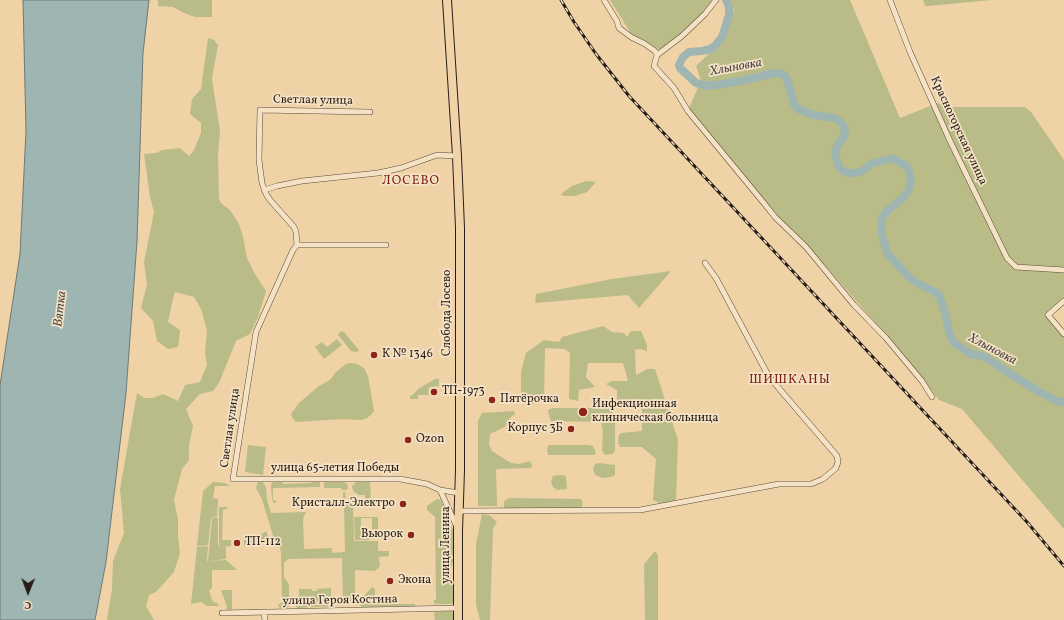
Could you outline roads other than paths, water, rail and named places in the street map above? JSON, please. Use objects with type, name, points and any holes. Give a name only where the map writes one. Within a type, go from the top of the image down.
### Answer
[{"type":"main road","name":"Слобода Лосево","points":[[447,0],[457,156],[460,234],[460,470]]},
{"type":"main road","name":"улица Ленина","points":[[458,620],[460,470]]},
{"type":"street","points":[[604,0],[617,21],[619,28],[652,49],[657,55]]},
{"type":"street","points":[[716,0],[706,14],[682,36],[657,55],[654,66],[674,88],[688,111],[775,217],[806,248],[854,305],[886,338],[922,381],[932,396]]},
{"type":"street","name":"Красногорская улица","points":[[890,0],[910,52],[964,172],[1007,258],[1016,267],[1064,270]]},
{"type":"street","name":"Светлая улица","points":[[233,479],[256,332],[293,250],[297,245],[296,232],[294,228],[270,200],[264,190],[259,160],[260,110],[370,112]]},
{"type":"street","points":[[264,190],[293,182],[378,173],[401,168],[437,155],[457,156]]},
{"type":"street","points":[[297,245],[386,245]]},
{"type":"street","points":[[459,510],[640,510],[779,484],[811,484],[823,479],[836,468],[838,462],[837,456],[768,375],[716,278],[705,263]]},
{"type":"street","points":[[1064,301],[1048,315],[1064,334]]},
{"type":"street","name":"улица 65-летия Победы","points":[[233,479],[400,479],[427,484],[440,490],[459,493]]},
{"type":"street","points":[[440,490],[458,531]]},
{"type":"street","name":"улица Героя Костина","points":[[222,612],[458,608]]},
{"type":"street","points":[[264,612],[265,620]]},
{"type":"water","name":"Вятка","points":[[23,0],[149,0],[143,53],[137,241],[126,393],[106,562],[95,620],[0,620],[0,385],[20,254],[26,131]]},
{"type":"waterway","name":"Хлыновка","points":[[726,0],[729,7],[729,15],[722,37],[715,46],[710,49],[689,52],[683,57],[679,65],[680,68],[696,83],[708,86],[742,81],[770,74],[778,73],[785,76],[794,104],[798,109],[813,115],[834,118],[840,121],[844,127],[845,132],[843,138],[838,144],[835,153],[838,166],[843,171],[856,173],[864,170],[871,164],[889,159],[894,159],[906,166],[911,178],[908,191],[903,198],[888,210],[882,218],[882,235],[887,253],[909,277],[939,295],[953,342],[972,355],[979,355],[988,359],[1038,391],[1064,403]]},
{"type":"railway","points":[[561,0],[596,54],[629,96],[1027,522],[1064,566]]},
{"type":"place","name":"К № 1346","points":[[374,355]]},
{"type":"place","name":"ТП-1973","points":[[434,392]]},
{"type":"place","name":"Пятёрочка","points":[[492,400]]},
{"type":"place","name":"Инфекционная клиническая больница","points":[[583,412]]},
{"type":"place","name":"Корпус 3Б","points":[[571,429]]},
{"type":"place","name":"Ozon","points":[[408,440]]},
{"type":"place","name":"Кристалл-Электро","points":[[403,504]]},
{"type":"place","name":"Вьюрок","points":[[411,535]]},
{"type":"place","name":"ТП-112","points":[[237,543]]},
{"type":"place","name":"Экона","points":[[390,581]]},
{"type":"district","name":"ЛОСЕВО","points":[[411,182]]},
{"type":"district","name":"ШИШКАНЫ","points":[[790,381]]}]
